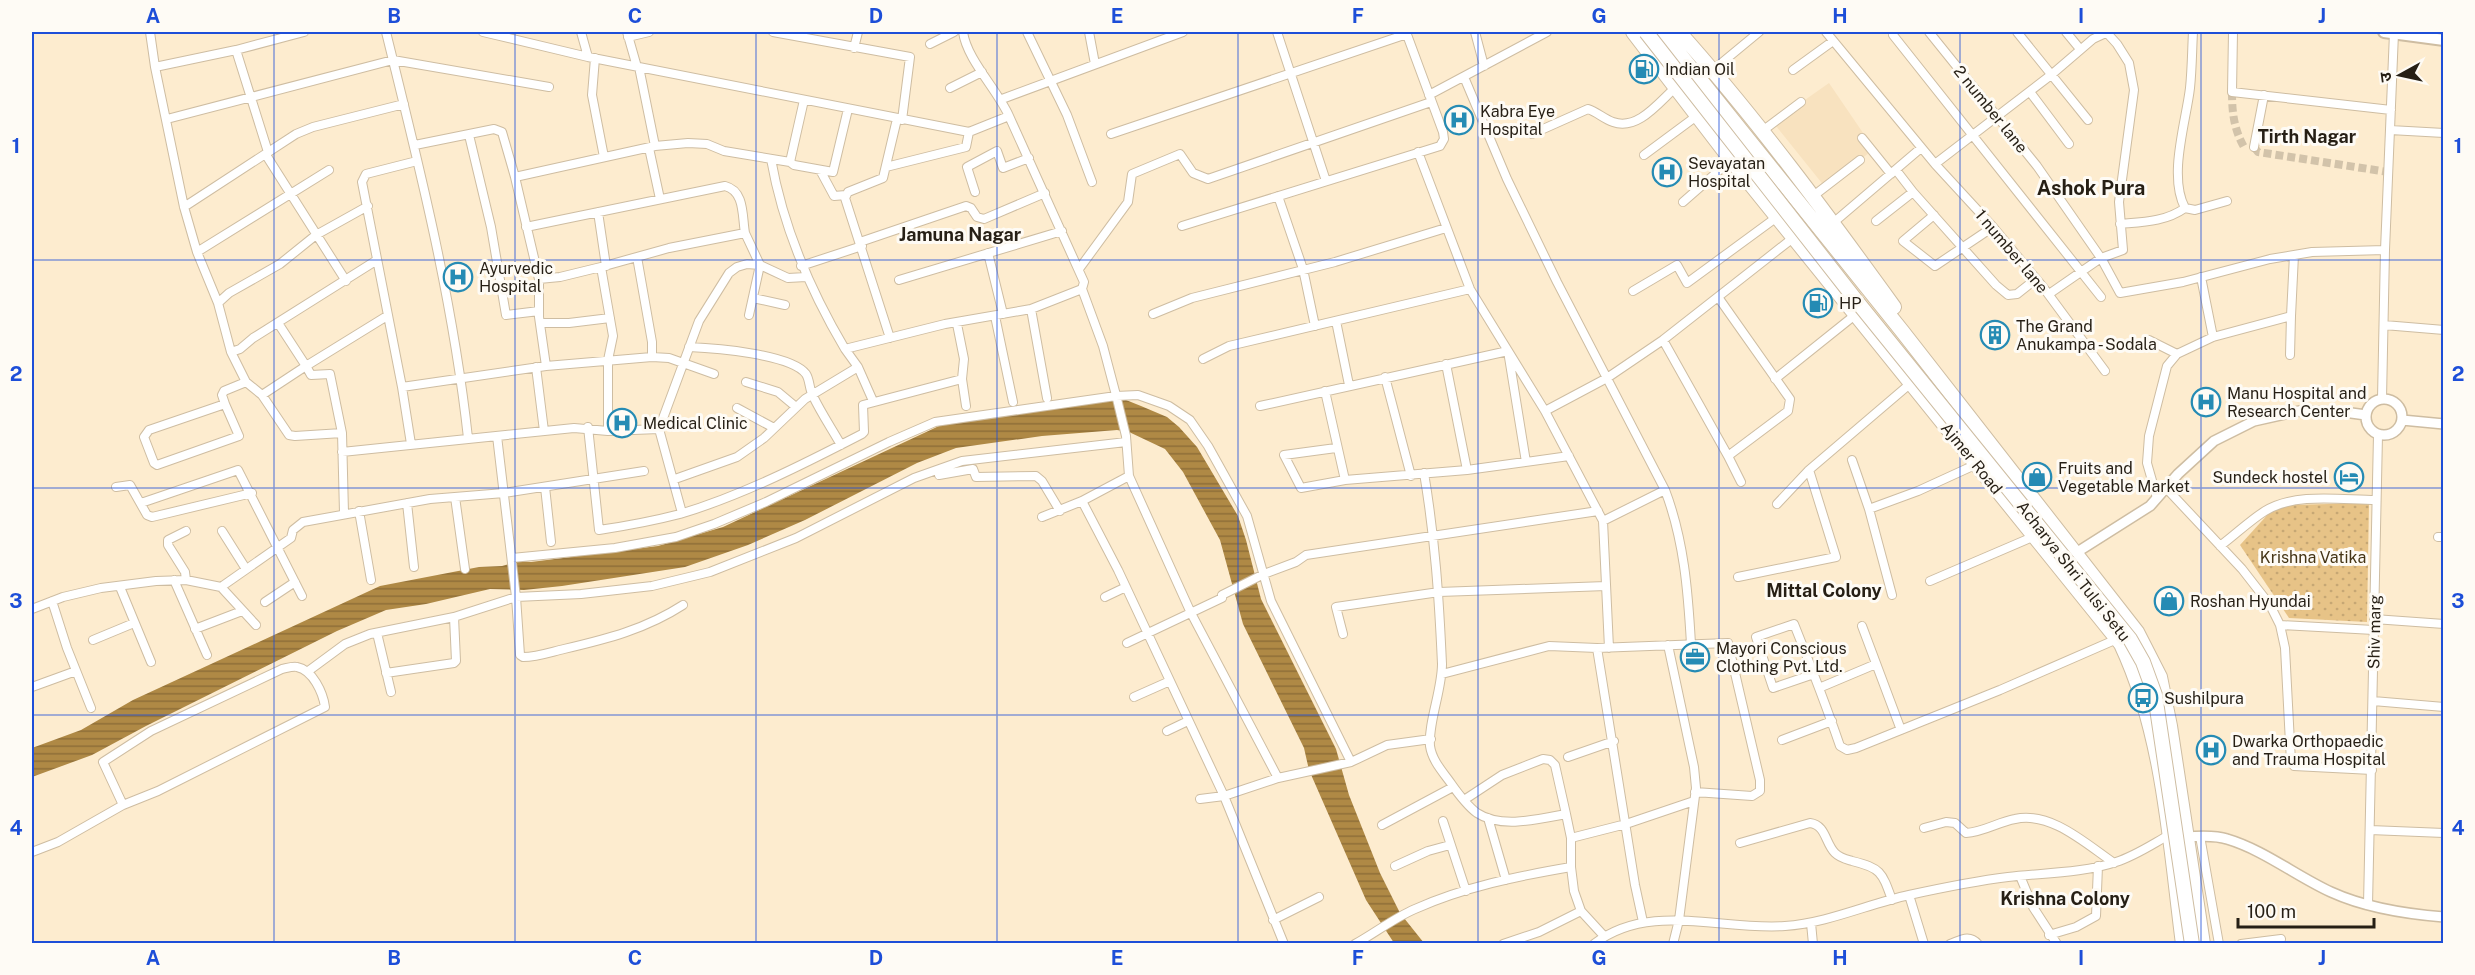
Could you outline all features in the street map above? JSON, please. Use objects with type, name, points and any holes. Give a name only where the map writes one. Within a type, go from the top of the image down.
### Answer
[{"type":"highway","name":"Ajmer Road","points":[[1633,32],[1731,160],[2116,639],[2132,667],[2143,698],[2152,735],[2169,835],[2182,944]]},
{"type":"highway","name":"Acharya Shri Tulsi Setu","points":[[1646,32],[1859,304],[2130,639],[2143,662],[2155,695],[2192,944]]},
{"type":"highway","points":[[1662,32],[1898,326]]},
{"type":"highway","name":"Ajmer Road","points":[[1679,32],[1713,70],[1833,224],[1901,317],[1898,326],[2137,632],[2160,677],[2193,836],[2203,944]]},
{"type":"main road","points":[[2389,32],[2444,40]]},
{"type":"street","points":[[150,32],[155,68],[184,207],[197,252],[218,303],[231,352],[246,382],[262,395],[290,435],[342,433]]},
{"type":"street","points":[[155,68],[304,32]]},
{"type":"street","points":[[386,32],[415,145],[447,296],[468,438]]},
{"type":"street","points":[[483,32],[591,58],[969,132],[1009,116]]},
{"type":"street","points":[[581,32],[591,58],[592,95],[604,157]]},
{"type":"street","points":[[649,32],[627,34],[638,67],[660,199]]},
{"type":"street","points":[[773,32],[910,57],[899,119],[883,178],[848,192],[846,195],[834,196],[820,170]]},
{"type":"street","points":[[854,48],[858,32]]},
{"type":"street","points":[[930,44],[954,32]]},
{"type":"street","points":[[963,32],[964,40],[982,72],[1002,99],[1084,282],[1083,289],[1103,346],[1117,397],[1126,439],[1129,476],[1191,613],[1278,778]]},
{"type":"street","points":[[1027,32],[1067,115],[1092,182]]},
{"type":"street","points":[[1089,32],[1095,64]]},
{"type":"street","points":[[1002,99],[1183,32]]},
{"type":"street","points":[[1277,32],[1326,181]]},
{"type":"street","points":[[1475,32],[1484,66]]},
{"type":"street","points":[[1079,269],[1128,202],[1132,174],[1180,154],[1193,173],[1208,179],[1430,98],[1547,32]]},
{"type":"street","points":[[1713,70],[1759,32]]},
{"type":"street","points":[[1826,32],[1922,148],[1833,224]]},
{"type":"street","name":"2 number lane","points":[[1929,32],[2037,166],[2101,258],[2120,293],[2201,277]]},
{"type":"street","points":[[2017,32],[2088,120]]},
{"type":"street","points":[[2066,32],[2080,49]]},
{"type":"street","points":[[1935,164],[2030,92],[2093,39],[2108,32],[2129,63],[2134,90],[2119,202],[2123,247],[2121,252],[2101,258],[2049,294]]},
{"type":"street","points":[[2185,208],[2180,199],[2178,163],[2190,89],[2193,32]]},
{"type":"street","points":[[2233,32],[2232,92],[2391,110]]},
{"type":"street","points":[[2382,399],[2391,110],[2389,32]]},
{"type":"street","points":[[1111,134],[1291,75],[1407,33],[1444,139],[1440,146],[1182,226]]},
{"type":"street","points":[[1893,35],[2101,297]]},
{"type":"street","points":[[1793,70],[1833,40]]},
{"type":"street","points":[[236,50],[267,153],[316,236],[346,281]]},
{"type":"street","points":[[167,119],[393,60],[549,87]]},
{"type":"street","points":[[950,88],[982,72]]},
{"type":"street","points":[[1464,78],[1507,179],[1665,490],[1674,512],[1682,549],[1691,645]]},
{"type":"street","points":[[1532,134],[1587,109],[1615,123],[1627,124],[1639,120],[1676,87]]},
{"type":"street","points":[[2030,92],[2069,144]]},
{"type":"street","points":[[2254,147],[2264,95]]},
{"type":"street","points":[[790,162],[804,100]]},
{"type":"street","points":[[1761,132],[1801,102]]},
{"type":"street","points":[[184,207],[296,134],[313,127],[404,104]]},
{"type":"street","points":[[515,177],[652,147],[688,143],[706,144],[724,151],[833,172],[848,109]]},
{"type":"street","points":[[1644,155],[1698,115]]},
{"type":"street","points":[[415,145],[495,129],[502,132],[539,279],[539,311],[546,366]]},
{"type":"street","points":[[2390,130],[2444,133]]},
{"type":"street","points":[[886,167],[966,147],[969,132]]},
{"type":"street","points":[[468,135],[491,227],[506,315],[539,311]]},
{"type":"street","points":[[1862,138],[2008,295],[2017,294],[2036,279]]},
{"type":"street","name":"1 number lane","points":[[1922,148],[2049,294],[2105,371]]},
{"type":"street","points":[[975,192],[967,167],[997,152],[1003,168],[1029,158]]},
{"type":"street","points":[[1418,152],[1470,290],[1545,411],[1603,521],[1609,648]]},
{"type":"street","points":[[771,159],[776,185],[801,266],[845,349],[858,367],[873,400]]},
{"type":"street","points":[[1683,202],[1731,160]]},
{"type":"street","points":[[1812,197],[1860,160]]},
{"type":"street","points":[[411,444],[362,182],[366,174],[417,161]]},
{"type":"street","points":[[197,252],[329,170]]},
{"type":"street","points":[[526,227],[725,186],[734,188],[739,195],[745,233],[760,265],[749,315]]},
{"type":"street","points":[[1876,221],[1913,192]]},
{"type":"street","points":[[801,266],[966,206],[972,208],[976,217],[984,219],[1045,193]]},
{"type":"street","points":[[846,195],[890,338]]},
{"type":"street","points":[[1278,196],[1303,270],[1315,326]]},
{"type":"street","points":[[2120,224],[2154,221],[2177,214],[2185,208],[2195,210],[2228,201]]},
{"type":"street","points":[[218,303],[229,293],[280,264],[316,236],[368,206]]},
{"type":"street","points":[[598,212],[613,336],[608,360],[608,431]]},
{"type":"street","points":[[1934,215],[1903,240],[1936,266],[1993,227]]},
{"type":"street","points":[[1633,291],[1677,265],[1687,282],[1777,217]]},
{"type":"street","points":[[1153,314],[1200,296],[1335,262],[1446,228]]},
{"type":"street","points":[[899,280],[1062,231]]},
{"type":"street","points":[[539,279],[560,277],[636,257],[745,233]]},
{"type":"street","points":[[1545,411],[1607,378],[1663,340],[1794,238]]},
{"type":"street","points":[[2213,337],[2201,277],[2294,255],[2343,250],[2385,250]]},
{"type":"street","points":[[988,253],[1013,402]]},
{"type":"street","points":[[2290,355],[2294,255]]},
{"type":"street","points":[[636,257],[652,342],[652,357]]},
{"type":"street","points":[[231,352],[240,349],[377,260]]},
{"type":"street","points":[[682,513],[675,479],[659,429],[699,321],[729,273],[747,264],[760,265],[788,278],[806,277]]},
{"type":"street","points":[[845,349],[945,324],[957,324],[1031,309],[1083,289]]},
{"type":"street","points":[[1203,359],[1229,346],[1470,290]]},
{"type":"street","points":[[1718,297],[1790,399],[1788,411],[1728,456]]},
{"type":"street","points":[[753,298],[785,305]]},
{"type":"street","points":[[1031,309],[1047,398]]},
{"type":"street","points":[[1775,379],[1855,315]]},
{"type":"street","points":[[262,395],[387,316]]},
{"type":"street","points":[[2157,498],[2147,463],[2149,436],[2167,366],[2177,354],[2213,337],[2292,316]]},
{"type":"street","points":[[540,323],[610,318]]},
{"type":"street","points":[[1336,321],[1349,385]]},
{"type":"street","points":[[278,323],[311,375],[330,374],[342,433],[344,513]]},
{"type":"street","points":[[957,324],[964,359],[962,379],[966,406]]},
{"type":"street","points":[[2384,325],[2444,330]]},
{"type":"street","points":[[1663,340],[1741,482]]},
{"type":"street","points":[[2149,340],[2177,354]]},
{"type":"street","points":[[689,347],[741,351],[800,368],[808,375],[812,394],[841,445]]},
{"type":"street","points":[[1260,406],[1508,351]]},
{"type":"street","points":[[1508,351],[1526,462]]},
{"type":"street","points":[[402,387],[536,367],[652,357],[669,358],[714,374]]},
{"type":"street","points":[[1446,364],[1467,470]]},
{"type":"street","points":[[536,367],[544,431]]},
{"type":"street","points":[[675,479],[737,457],[812,394],[858,367]]},
{"type":"street","points":[[1385,377],[1411,476]]},
{"type":"street","points":[[588,428],[599,530],[652,521],[682,513],[747,488],[864,432],[862,407],[873,400],[962,379]]},
{"type":"street","points":[[225,404],[149,430],[144,437],[154,463],[157,465],[239,436],[222,395],[224,391],[246,382]]},
{"type":"street","points":[[746,382],[778,392],[796,407]]},
{"type":"street","points":[[1777,504],[1809,470],[1911,383]]},
{"type":"street","points":[[1325,391],[1345,480]]},
{"type":"street","points":[[512,560],[615,548],[676,537],[766,502],[934,422],[1138,395],[1177,410],[1195,426],[1214,454],[1247,516],[1271,601],[1351,762]]},
{"type":"street","points":[[2382,399],[2390,400],[2397,405],[2402,420],[2400,428],[2386,436],[2378,435],[2368,427],[2366,415],[2371,404],[2382,399]]},
{"type":"street","points":[[737,408],[774,428]]},
{"type":"street","points":[[2058,564],[2150,506],[2214,441],[2254,421],[2300,411],[2366,415]]},
{"type":"street","points":[[2402,420],[2444,424]]},
{"type":"street","points":[[342,452],[544,431],[588,428],[608,431],[659,429]]},
{"type":"street","name":"Shiv marg","points":[[2368,905],[2378,435]]},
{"type":"street","points":[[497,436],[516,597],[520,654],[523,657],[602,640],[638,629],[683,605]]},
{"type":"street","points":[[307,672],[345,644],[377,633],[454,617],[516,597],[580,594],[652,586],[719,568],[786,542],[914,478],[962,461],[1126,439]]},
{"type":"street","points":[[1336,448],[1284,455],[1301,488],[1345,480],[1467,470],[1569,456]]},
{"type":"street","points":[[1852,460],[1869,509],[1893,596]]},
{"type":"street","points":[[1869,509],[1918,491],[1977,464]]},
{"type":"street","points":[[939,475],[973,469],[976,477],[1036,476],[1042,481],[1060,510]]},
{"type":"street","points":[[141,503],[238,470],[252,493],[276,548],[302,596]]},
{"type":"street","points":[[1738,577],[1836,557],[1809,470]]},
{"type":"street","points":[[221,587],[291,538],[293,530],[303,522],[407,503],[594,481],[644,471]]},
{"type":"street","points":[[1424,473],[1435,535],[1439,592],[1442,674],[1430,746],[1436,763],[1464,800],[1476,812],[1488,818],[1505,821],[1566,814]]},
{"type":"street","points":[[1042,517],[1082,501],[1129,476]]},
{"type":"street","points":[[116,487],[130,484],[147,514],[152,517],[252,493]]},
{"type":"street","points":[[545,487],[551,542]]},
{"type":"street","points":[[2166,488],[2220,546],[2270,605],[2280,625],[2285,648],[2291,762],[2294,766],[2372,770]]},
{"type":"street","points":[[1603,521],[1665,490]]},
{"type":"street","points":[[455,496],[465,569]]},
{"type":"street","points":[[2220,546],[2266,510],[2283,503],[2304,500],[2376,500]]},
{"type":"street","points":[[1082,501],[1126,587],[1224,796],[1284,944]]},
{"type":"street","points":[[407,503],[414,567]]},
{"type":"street","points":[[359,511],[371,580]]},
{"type":"street","points":[[1128,643],[1264,574],[1296,562],[1306,555],[1598,511]]},
{"type":"street","points":[[186,531],[168,540],[168,544],[185,572],[186,580]]},
{"type":"street","points":[[222,531],[246,569]]},
{"type":"street","points":[[1930,580],[2035,536]]},
{"type":"street","points":[[32,609],[52,601],[101,588],[156,580],[186,580],[221,587],[256,625]]},
{"type":"street","points":[[174,580],[207,655]]},
{"type":"street","points":[[265,602],[295,582]]},
{"type":"street","points":[[1343,634],[1336,607],[1439,592],[1606,586]]},
{"type":"street","points":[[120,587],[151,662]]},
{"type":"street","points":[[1105,597],[1126,587]]},
{"type":"street","points":[[52,601],[91,708]]},
{"type":"street","points":[[195,629],[242,611]]},
{"type":"street","points":[[386,673],[454,663],[456,661],[454,617]]},
{"type":"street","points":[[2374,619],[2444,624]]},
{"type":"street","points":[[93,640],[134,623]]},
{"type":"street","points":[[1814,674],[1773,688],[1756,637],[1794,624],[1814,674],[1832,721],[1840,746],[1847,750],[2000,690],[2116,639]]},
{"type":"street","points":[[2280,625],[2374,630]]},
{"type":"street","points":[[1862,626],[1901,730]]},
{"type":"street","points":[[377,633],[391,692]]},
{"type":"street","points":[[1442,674],[1549,646],[1609,648],[1728,643],[1760,780],[1760,791],[1752,796],[1695,797],[1626,824],[1571,838]]},
{"type":"street","points":[[1668,645],[1694,767],[1695,797],[1674,944]]},
{"type":"street","points":[[1597,648],[1643,922]]},
{"type":"street","points":[[1819,688],[1876,664]]},
{"type":"street","points":[[32,852],[58,842],[123,805],[158,791],[325,707],[319,689],[307,672],[296,666],[282,669],[151,731],[103,762],[123,805]]},
{"type":"street","points":[[32,687],[76,671]]},
{"type":"street","points":[[1134,697],[1170,681]]},
{"type":"street","points":[[2373,701],[2444,707]]},
{"type":"street","points":[[1167,731],[1188,721]]},
{"type":"street","points":[[1782,740],[1832,721]]},
{"type":"street","points":[[1200,799],[1224,796],[1278,778],[1351,762],[1387,745],[1431,739]]},
{"type":"street","points":[[1568,757],[1614,741]]},
{"type":"street","points":[[1464,800],[1502,775],[1543,759],[1550,760],[1555,765],[1571,838],[1570,867],[1574,891],[1581,911],[1604,936]]},
{"type":"street","points":[[1382,825],[1453,787]]},
{"type":"street","points":[[1924,828],[1946,822],[1955,823],[1966,833],[1978,832],[2013,819],[2030,817],[2048,822],[2071,833],[2114,863]]},
{"type":"street","points":[[1488,818],[1506,880]]},
{"type":"street","points":[[1443,821],[1466,891]]},
{"type":"street","points":[[1740,843],[1810,823],[1817,824],[1829,846],[1842,859],[1871,866],[1880,871],[1892,900]]},
{"type":"street","points":[[2370,830],[2444,833]]},
{"type":"street","points":[[1594,944],[1604,936],[1643,922],[1679,920],[1784,927],[1811,923],[1910,895],[2019,876],[2098,867],[2134,855],[2169,835]]},
{"type":"street","points":[[2219,944],[2193,836],[2226,838],[2244,845],[2331,892],[2368,905],[2419,915],[2444,917]]},
{"type":"street","points":[[1395,866],[1428,851],[1450,845]]},
{"type":"street","points":[[1355,944],[1413,909],[1506,880],[1570,867]]},
{"type":"street","points":[[2049,935],[2076,927],[2096,916],[2098,867]]},
{"type":"street","points":[[2019,876],[2033,907],[2056,944]]},
{"type":"street","points":[[1910,895],[1921,943]]},
{"type":"street","points":[[1273,920],[1319,897]]},
{"type":"street","points":[[1503,944],[1539,932],[1581,911]]},
{"type":"street","points":[[1811,923],[1814,944]]},
{"type":"street","points":[[1950,944],[1967,938],[1974,939],[1978,944]]},
{"type":"street","points":[[2241,944],[2281,939]]},
{"type":"shaded area","points":[[1829,83],[1874,149],[1825,187],[1772,121],[1799,98],[1802,102]]},
{"type":"shaded area","points":[[1121,398],[1167,417],[1179,427],[1197,447],[1238,516],[1261,599],[1336,749],[1349,795],[1380,873],[1400,913],[1424,943],[1394,943],[1366,900],[1309,770],[1304,748],[1243,624],[1220,540],[1183,472],[1165,449],[1129,432],[1117,430],[1042,436],[956,448],[917,463],[805,520],[748,545],[685,567],[562,586],[524,590],[490,589],[426,604],[386,610],[337,631],[92,755],[32,777],[32,748],[81,730],[133,700],[380,586],[479,567],[502,566],[519,561],[531,562],[658,546],[723,527],[939,426],[972,418],[1077,406]]},
{"type":"green space","name":"Krishna Vatika","points":[[2369,503],[2367,622],[2289,618],[2240,545],[2270,512],[2290,505]]},
{"type":"tunnel","points":[[2232,92],[2234,121],[2244,147]]},
{"type":"tunnel","points":[[2254,147],[2258,152],[2388,172]]},
{"type":"place","name":"Indian Oil","points":[[1644,69]]},
{"type":"place","name":"Kabra Eye Hospital","points":[[1459,120]]},
{"type":"place","name":"Sevayatan Hospital","points":[[1667,172]]},
{"type":"place","name":"Ayurvedic Hospital","points":[[458,277]]},
{"type":"place","name":"HP","points":[[1818,303]]},
{"type":"place","name":"The Grand Anukampa - Sodala","points":[[1995,335]]},
{"type":"place","name":"Manu Hospital and Research Center","points":[[2206,402]]},
{"type":"place","name":"Medical Clinic","points":[[622,423]]},
{"type":"place","name":"Fruits and Vegetable Market","points":[[2037,477]]},
{"type":"place","name":"Sundeck hostel","points":[[2349,477]]},
{"type":"place","name":"Roshan Hyundai","points":[[2169,601]]},
{"type":"place","name":"Mayori Conscious Clothing Pvt. Ltd.","points":[[1695,657]]},
{"type":"place","name":"Sushilpura","points":[[2143,698]]},
{"type":"place","name":"Dwarka Orthopaedic and Trauma Hospital","points":[[2211,750]]},
{"type":"district","name":"Tirth Nagar","points":[[2307,137]]},
{"type":"district","name":"Ashok Pura","points":[[2091,188]]},
{"type":"district","name":"Jamuna Nagar","points":[[960,235]]},
{"type":"district","name":"Mittal Colony","points":[[1824,591]]},
{"type":"district","name":"Krishna Colony","points":[[2065,899]]}]
